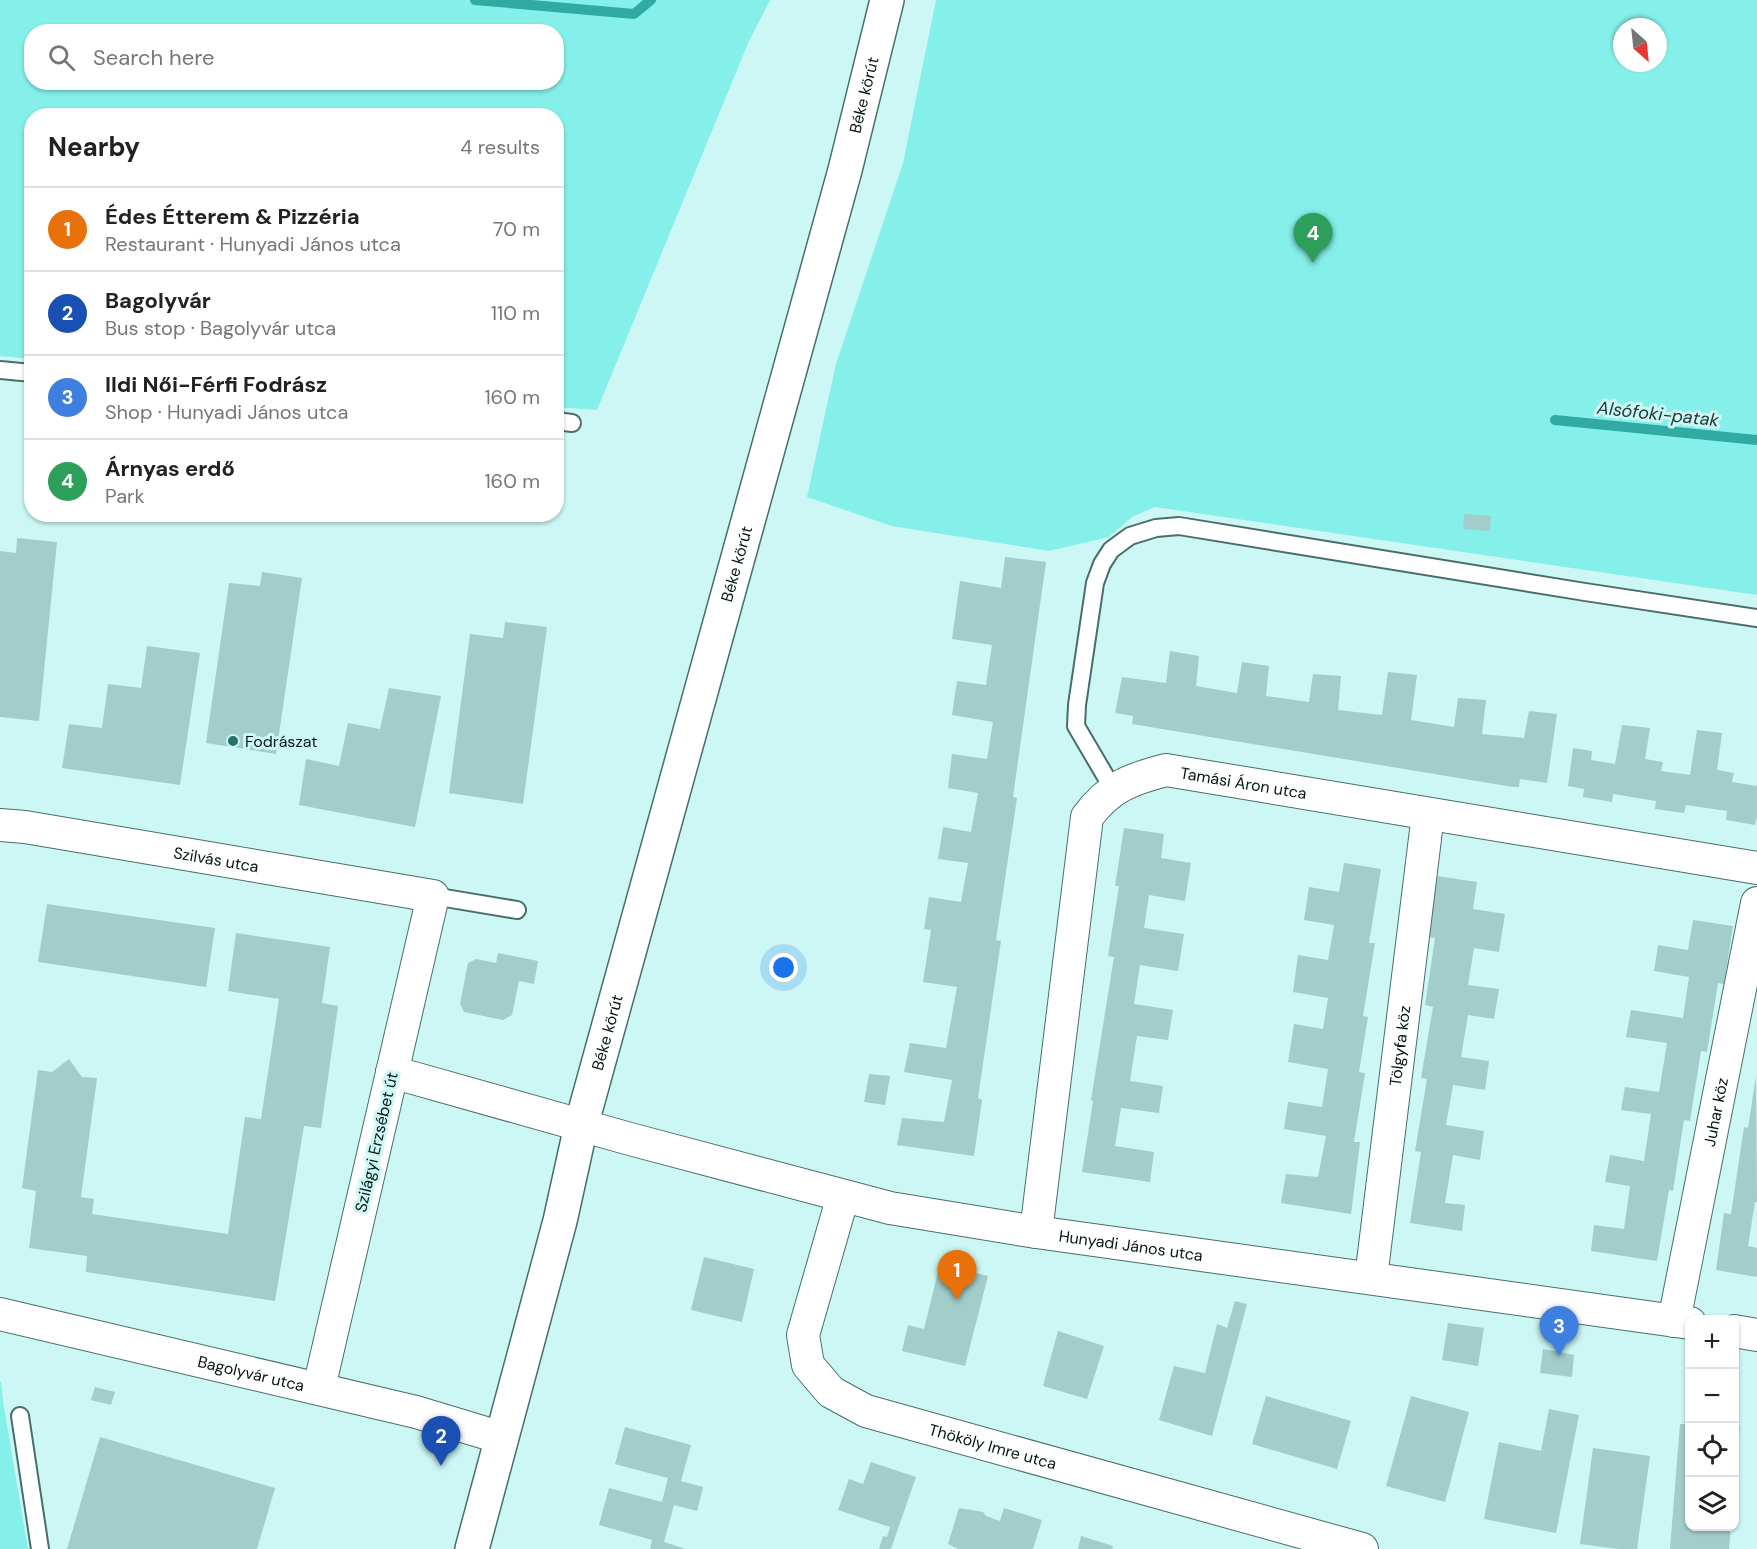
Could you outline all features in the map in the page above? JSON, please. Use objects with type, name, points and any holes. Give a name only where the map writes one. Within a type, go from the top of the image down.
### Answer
[{"type":"street","name":"Béke körút","points":[[582,1126],[844,171],[887,0]]},
{"type":"street","name":"Tamási Áron utca","points":[[1036,1232],[1087,817],[1099,800],[1113,789],[1139,777],[1166,770],[1757,868]]},
{"type":"street","name":"Tölgyfa köz","points":[[1371,1278],[1428,814]]},
{"type":"street","name":"Szilvás utca","points":[[0,825],[25,827],[433,896]]},
{"type":"street","name":"Szilágyi Erzsébet út","points":[[319,1388],[433,896]]},
{"type":"street","name":"Juhar köz","points":[[1682,1322],[1757,903]]},
{"type":"street","name":"Hunyadi János utca","points":[[392,1072],[582,1126],[890,1208],[1036,1232],[1682,1322]]},
{"type":"street","points":[[472,1549],[560,1221],[582,1126]]},
{"type":"street","name":"Thököly Imre utca","points":[[843,1196],[803,1335],[808,1365],[831,1392],[866,1412],[1362,1549]]},
{"type":"street","name":"Bagolyvár utca","points":[[0,1314],[319,1388],[416,1412],[502,1438]]},
{"type":"street","points":[[1739,1332],[1757,1335]]},
{"type":"lane","points":[[0,370],[24,372]]},
{"type":"lane","points":[[1113,789],[1077,726],[1077,705],[1095,583],[1102,564],[1111,550],[1131,536],[1156,528],[1179,526],[1757,618]]},
{"type":"lane","points":[[433,896],[517,910]]},
{"type":"lane","points":[[20,1416],[40,1549]]},
{"type":"shaded area","points":[[0,0],[770,0],[749,41],[597,410],[564,408],[564,108],[24,108],[24,358],[0,356]]},
{"type":"shaded area","points":[[936,0],[1757,0],[1757,595],[1155,507],[1132,517],[1109,537],[1049,551],[892,526],[807,497],[836,364],[903,163]]},
{"type":"shaded area","points":[[1,1382],[28,1549],[0,1549]]},
{"type":"building","points":[[1464,514],[1491,516],[1490,531],[1463,529]]},
{"type":"building","points":[[17,538],[57,542],[39,721],[0,717],[0,551],[16,553]]},
{"type":"building","points":[[1005,557],[1046,562],[1013,797],[1017,798],[996,940],[1001,941],[978,1098],[982,1100],[974,1156],[897,1145],[902,1118],[944,1122],[952,1080],[904,1072],[910,1043],[946,1048],[957,987],[923,982],[931,930],[924,929],[929,897],[961,902],[968,863],[938,859],[943,827],[971,832],[978,793],[948,788],[952,754],[987,759],[993,722],[952,715],[957,681],[986,685],[992,645],[952,639],[960,581],[1001,588]]},
{"type":"building","points":[[262,572],[302,578],[276,754],[206,743],[229,583],[260,586]]},
{"type":"building","points":[[505,622],[547,627],[523,804],[449,793],[470,634],[503,638]]},
{"type":"building","points":[[147,646],[200,653],[180,785],[62,768],[69,724],[102,728],[108,684],[141,688]]},
{"type":"building","points":[[1170,651],[1199,656],[1196,686],[1237,693],[1242,662],[1269,666],[1266,696],[1309,702],[1313,674],[1341,676],[1338,710],[1382,715],[1388,672],[1417,675],[1411,720],[1454,727],[1458,698],[1486,700],[1482,734],[1524,738],[1529,711],[1557,714],[1547,783],[1520,779],[1519,787],[1513,787],[1132,724],[1133,716],[1115,713],[1122,677],[1166,683]]},
{"type":"building","points":[[389,688],[441,696],[415,827],[299,805],[306,759],[339,766],[348,723],[380,729]]},
{"type":"building","points":[[1622,725],[1650,728],[1645,759],[1663,762],[1661,771],[1690,775],[1697,730],[1722,733],[1717,770],[1734,773],[1732,782],[1757,786],[1755,825],[1726,820],[1727,811],[1686,805],[1684,813],[1655,809],[1656,801],[1613,794],[1612,802],[1583,797],[1584,789],[1568,786],[1573,748],[1592,751],[1591,760],[1615,764]]},
{"type":"building","points":[[1124,828],[1164,834],[1161,858],[1191,863],[1185,901],[1149,895],[1144,928],[1184,934],[1178,971],[1140,965],[1134,1004],[1173,1010],[1168,1040],[1137,1036],[1130,1081],[1163,1086],[1159,1113],[1121,1108],[1115,1146],[1154,1152],[1150,1182],[1082,1172],[1114,957],[1108,956],[1119,886],[1115,886]]},
{"type":"building","points":[[1344,863],[1381,869],[1369,943],[1375,943],[1363,1016],[1368,1017],[1359,1072],[1365,1073],[1354,1142],[1360,1142],[1351,1214],[1281,1203],[1286,1174],[1318,1177],[1326,1136],[1284,1129],[1288,1102],[1322,1107],[1328,1069],[1288,1062],[1294,1024],[1323,1029],[1328,998],[1293,992],[1298,955],[1328,960],[1334,925],[1304,920],[1309,887],[1339,892]]},
{"type":"building","points":[[1437,876],[1477,882],[1473,909],[1505,914],[1499,952],[1474,948],[1468,985],[1499,989],[1494,1019],[1468,1015],[1461,1057],[1489,1061],[1485,1090],[1453,1085],[1446,1125],[1484,1131],[1480,1160],[1453,1155],[1445,1203],[1465,1205],[1462,1231],[1410,1223],[1421,1152],[1415,1151],[1427,1079],[1421,1078],[1433,1007],[1425,1005],[1435,938],[1428,937]]},
{"type":"building","points":[[47,904],[215,928],[206,987],[38,962]]},
{"type":"building","points":[[1693,920],[1733,926],[1724,984],[1718,983],[1707,1052],[1701,1051],[1690,1121],[1684,1120],[1673,1191],[1669,1190],[1657,1261],[1591,1251],[1594,1225],[1624,1229],[1630,1186],[1605,1182],[1610,1155],[1644,1161],[1651,1114],[1621,1110],[1625,1087],[1659,1092],[1667,1043],[1626,1037],[1631,1010],[1683,1018],[1689,977],[1654,971],[1658,945],[1688,950]]},
{"type":"building","points":[[236,933],[330,947],[322,1003],[338,1006],[321,1128],[304,1126],[275,1301],[86,1272],[87,1256],[29,1248],[36,1191],[22,1188],[38,1070],[52,1072],[69,1059],[82,1077],[97,1078],[81,1197],[94,1199],[92,1214],[228,1234],[245,1117],[261,1119],[279,999],[228,991]]},
{"type":"building","points":[[498,953],[538,961],[534,984],[519,981],[512,1015],[503,1020],[464,1012],[460,1004],[468,963],[476,959],[496,963]]},
{"type":"building","points":[[869,1074],[890,1076],[885,1105],[864,1102]]},
{"type":"building","points":[[1756,1076],[1757,1202],[1755,1202],[1748,1246],[1757,1248],[1757,1277],[1716,1270],[1724,1213],[1731,1214],[1744,1127],[1748,1128]]},
{"type":"building","points":[[704,1257],[754,1269],[742,1322],[691,1310]]},
{"type":"building","points":[[940,1264],[988,1276],[965,1366],[902,1351],[908,1325],[924,1329]]},
{"type":"building","points":[[1235,1301],[1247,1304],[1212,1436],[1159,1420],[1174,1366],[1205,1373],[1217,1324],[1227,1328]]},
{"type":"building","points":[[1448,1323],[1484,1328],[1478,1366],[1442,1360]]},
{"type":"building","points":[[1058,1331],[1104,1346],[1087,1399],[1043,1386]]},
{"type":"building","points":[[1543,1349],[1574,1355],[1572,1377],[1540,1373]]},
{"type":"building","points":[[95,1387],[115,1392],[111,1405],[91,1400]]},
{"type":"building","points":[[1266,1396],[1351,1421],[1337,1469],[1252,1444]]},
{"type":"building","points":[[1411,1396],[1469,1412],[1445,1502],[1386,1486]]},
{"type":"building","points":[[1549,1409],[1579,1415],[1556,1533],[1484,1519],[1499,1442],[1541,1451]]},
{"type":"building","points":[[1680,1424],[1685,1424],[1685,1531],[1731,1531],[1729,1549],[1670,1549]]},
{"type":"building","points":[[625,1427],[691,1445],[681,1481],[703,1487],[697,1511],[674,1505],[664,1542],[686,1549],[650,1549],[652,1540],[599,1525],[609,1488],[662,1502],[668,1478],[615,1464]]},
{"type":"building","points":[[100,1437],[275,1488],[257,1549],[67,1549]]},
{"type":"building","points":[[1593,1448],[1650,1456],[1637,1549],[1580,1544]]},
{"type":"building","points":[[871,1462],[916,1477],[891,1549],[879,1549],[883,1536],[887,1537],[890,1527],[838,1510],[849,1479],[863,1484]]},
{"type":"building","points":[[959,1508],[983,1512],[986,1516],[1000,1521],[1004,1508],[1042,1520],[1033,1549],[958,1549],[948,1544]]},
{"type":"building","points":[[1081,1536],[1113,1546],[1112,1549],[1078,1549]]},
{"type":"waterway","points":[[475,0],[634,14],[651,0]]},
{"type":"waterway","name":"Alsófoki-patak","points":[[1555,420],[1757,440]]},
{"type":"place","name":"Árnyas erdő","points":[[1313,263]]},
{"type":"place","name":"Fodrászat","points":[[233,741]]},
{"type":"place","name":"Édes Étterem & Pizzéria","points":[[957,1300]]},
{"type":"place","name":"Ildi Női-Férfi Fodrász","points":[[1559,1356]]},
{"type":"place","name":"Bagolyvár","points":[[441,1466]]}]
